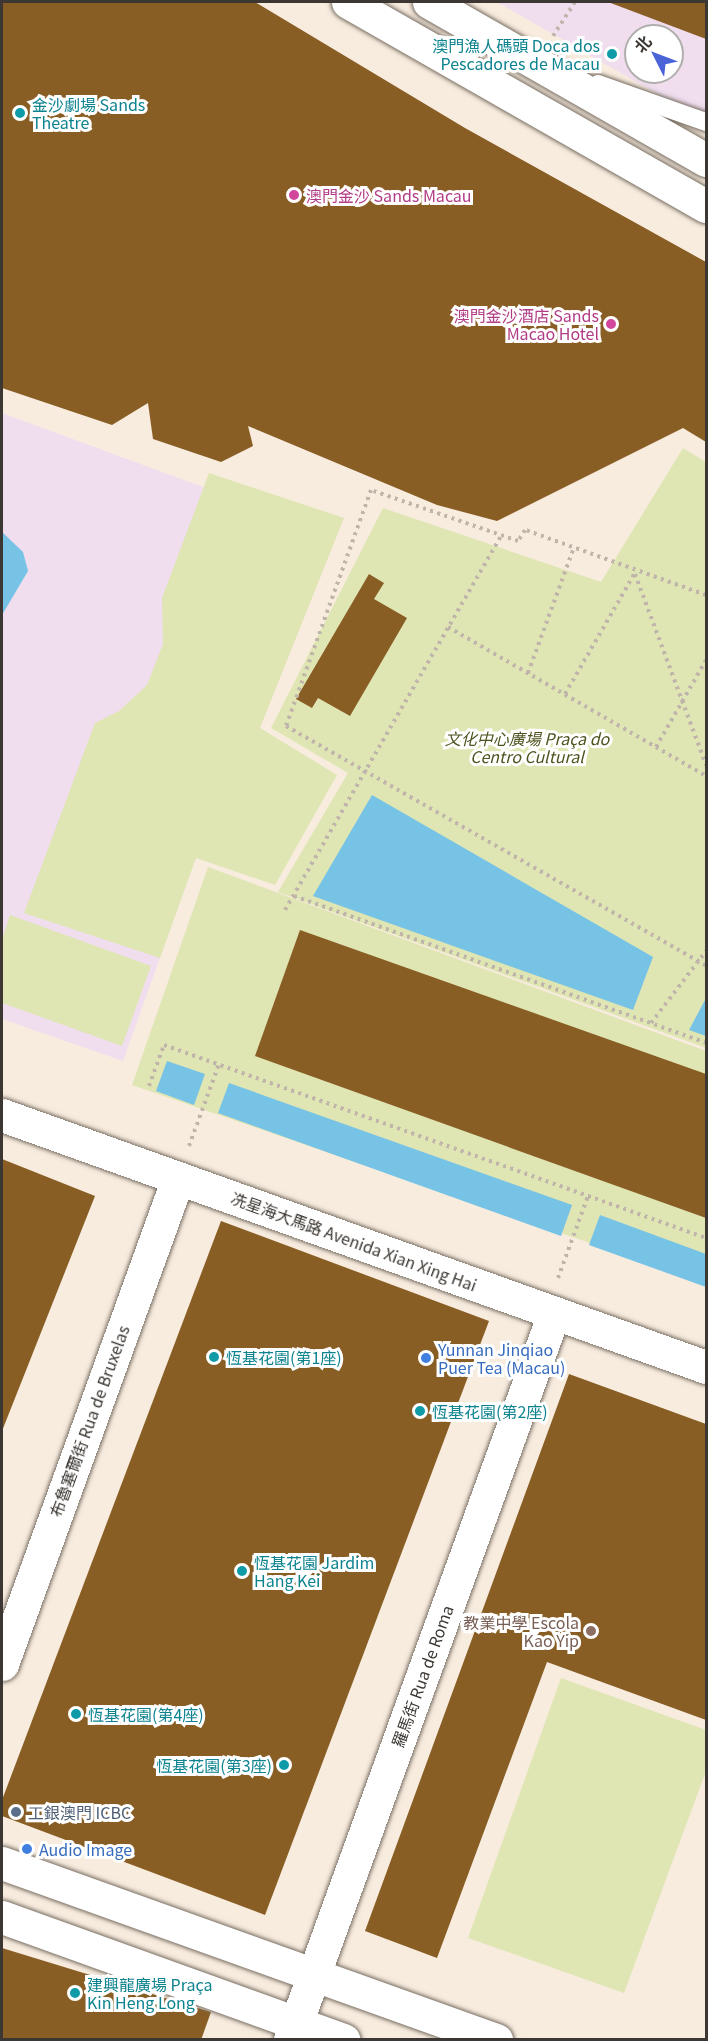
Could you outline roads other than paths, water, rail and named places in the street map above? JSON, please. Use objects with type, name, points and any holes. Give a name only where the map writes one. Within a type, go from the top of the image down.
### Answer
[{"type":"street","points":[[348,2],[706,206]]},
{"type":"street","points":[[429,2],[706,160]]},
{"type":"street","name":"冼星海大馬路 Avenida Xian Xing Hai","points":[[2,1115],[706,1367]]},
{"type":"street","name":"布魯塞爾街 Rua de Bruxelas","points":[[2,1664],[177,1178]]},
{"type":"street","name":"羅馬街 Rua de Roma","points":[[293,2031],[550,1311]]},
{"type":"street","points":[[2,1863],[496,2040]]},
{"type":"street","points":[[2,1917],[293,2031],[344,2040]]},
{"type":"lane","points":[[537,63],[706,122]]},
{"type":"water","points":[[2,532],[23,552],[28,571],[2,615]]},
{"type":"water","points":[[372,795],[653,957],[633,1010],[313,896]]},
{"type":"water","points":[[706,998],[706,1036],[689,1030]]},
{"type":"water","points":[[167,1061],[205,1074],[194,1105],[156,1091]]},
{"type":"water","points":[[229,1083],[572,1205],[561,1236],[218,1113]]},
{"type":"water","points":[[600,1215],[706,1254],[706,1287],[589,1245]]},
{"type":"place","name":"澳門漁人碼頭 Doca dos Pescadores de Macau","points":[[612,54]]},
{"type":"place","name":"金沙劇場 Sands Theatre","points":[[20,113]]},
{"type":"place","name":"澳門金沙 Sands Macau","points":[[294,195]]},
{"type":"place","name":"澳門金沙酒店 Sands Macao Hotel","points":[[611,324]]},
{"type":"place","name":"恆基花園(第1座)","points":[[214,1357]]},
{"type":"place","name":"Yunnan Jinqiao Puer Tea (Macau)","points":[[426,1358]]},
{"type":"place","name":"恆基花園(第2座)","points":[[420,1411]]},
{"type":"place","name":"恆基花園 Jardim Hang Kei","points":[[242,1571]]},
{"type":"place","name":"教業中學 Escola Kao Yip","points":[[591,1631]]},
{"type":"place","name":"恆基花園(第4座)","points":[[76,1714]]},
{"type":"place","name":"恆基花園(第3座)","points":[[284,1765]]},
{"type":"place","name":"工銀澳門 ICBC","points":[[16,1812]]},
{"type":"place","name":"Audio Image","points":[[27,1849]]},
{"type":"place","name":"建興龍廣場 Praça Kin Heng Long","points":[[75,1993]]},
{"type":"park label","name":"文化中心廣場 Praça do Centro Cultural","points":[[527,747]]}]
